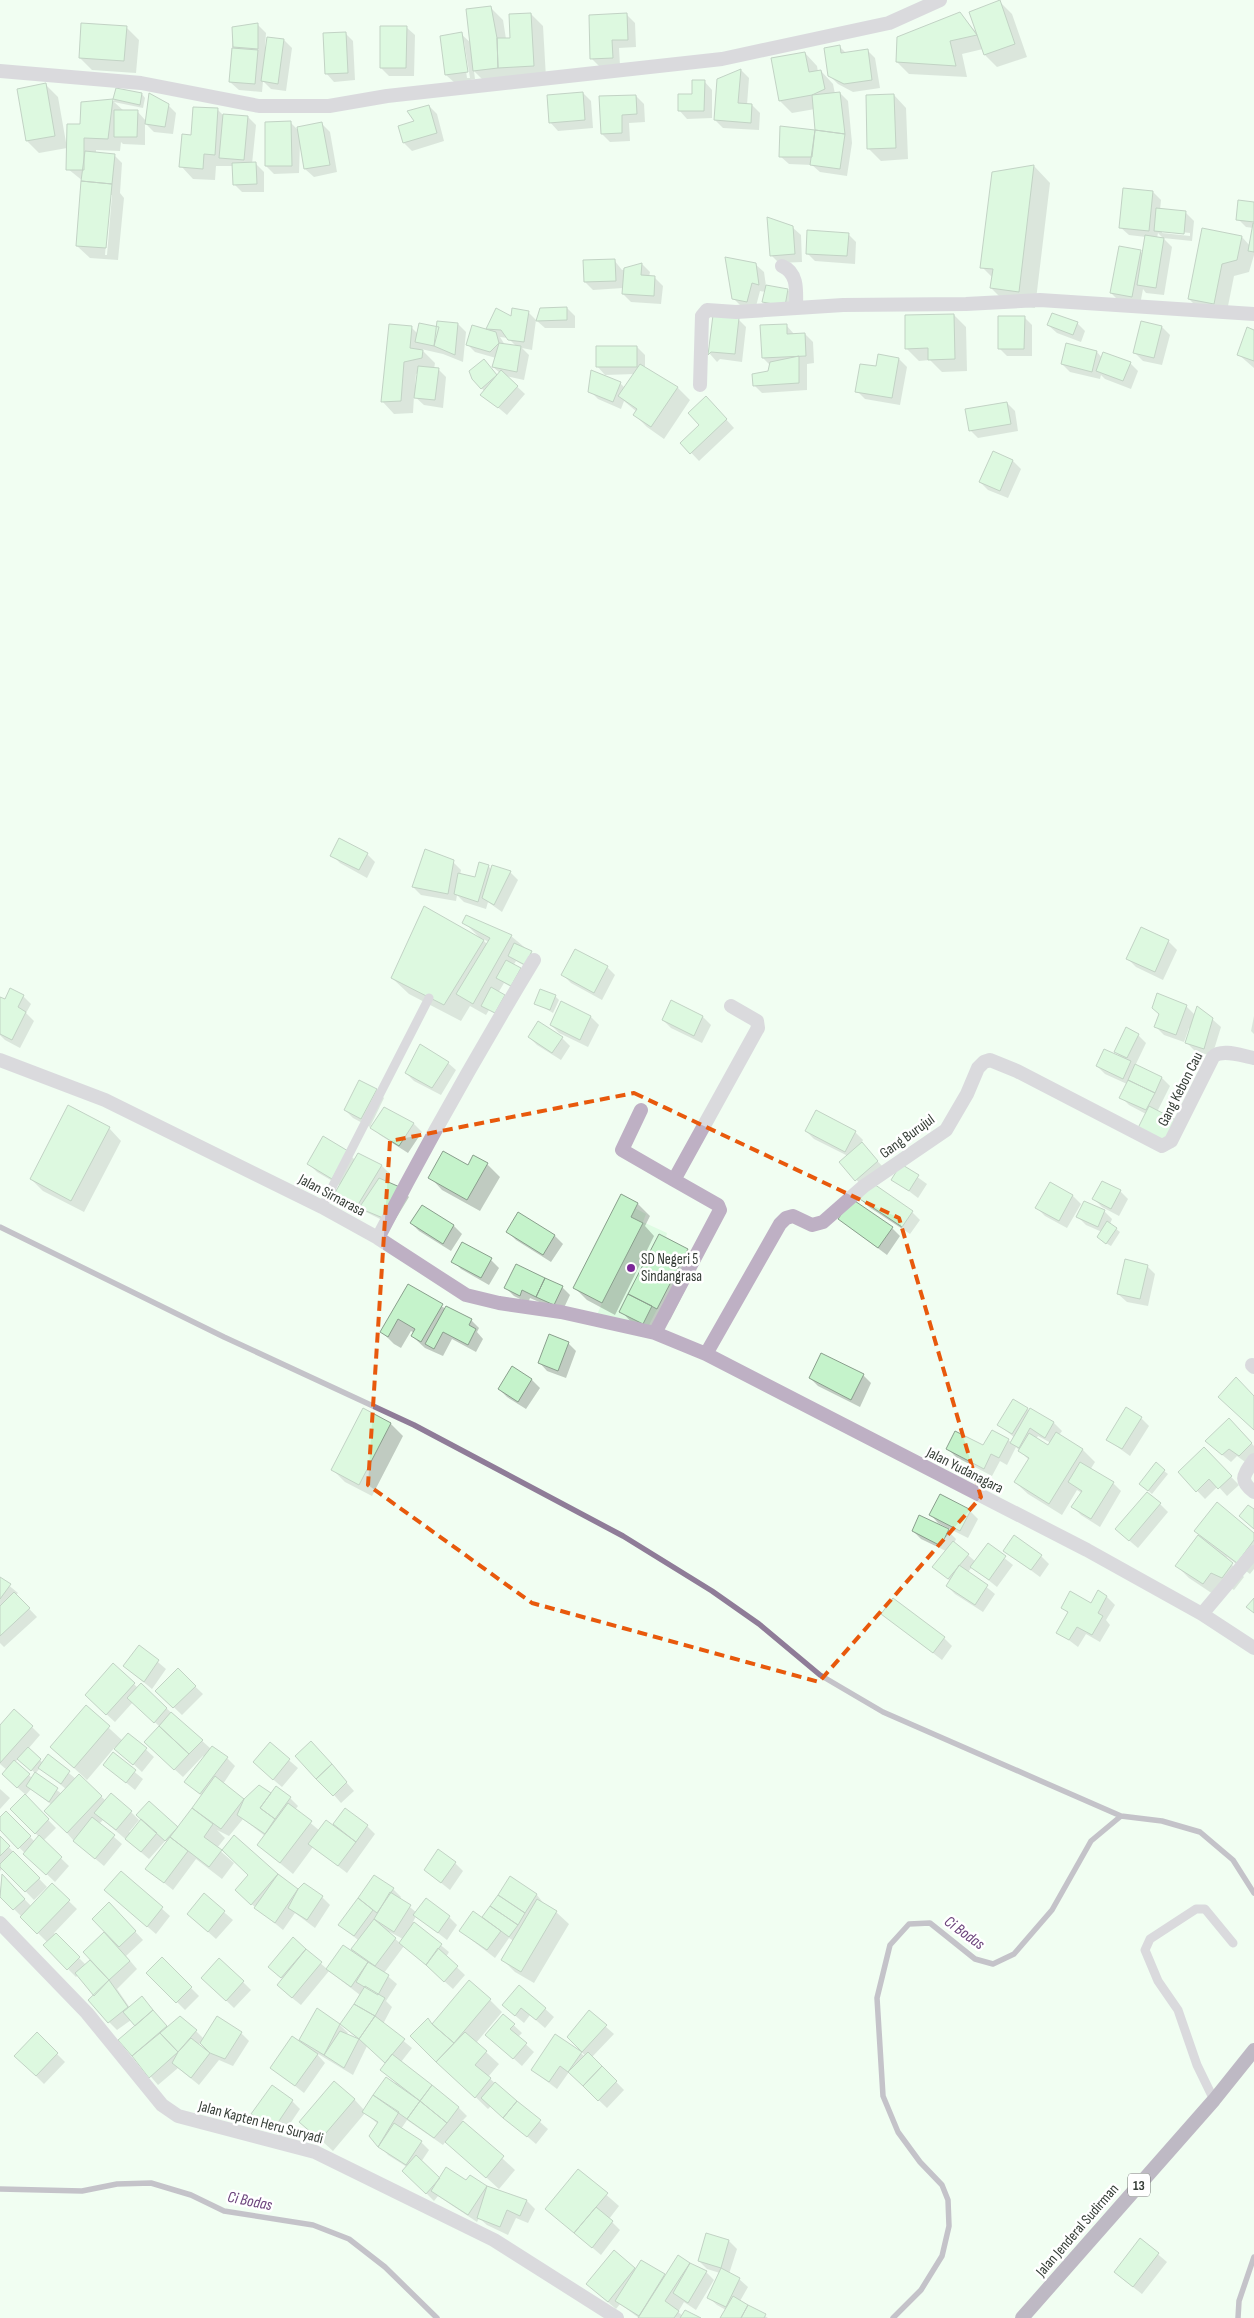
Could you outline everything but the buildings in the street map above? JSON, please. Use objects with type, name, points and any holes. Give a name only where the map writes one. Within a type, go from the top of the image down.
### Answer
[{"type":"highway","name":"Jalan Jenderal Sudirman","points":[[1022,2318],[1214,2100],[1254,2050]]},
{"type":"street","points":[[0,70],[141,83],[250,105],[329,106],[387,96],[722,58],[888,24],[940,0]]},
{"type":"street","points":[[782,266],[788,268],[795,279],[796,308]]},
{"type":"street","points":[[700,385],[702,316],[707,310],[736,312],[873,304],[966,304],[1040,300],[1254,314]]},
{"type":"street","points":[[378,1238],[454,1097],[534,960]]},
{"type":"street","points":[[674,1180],[758,1028],[757,1021],[753,1017],[731,1006]]},
{"type":"street","name":"Gang Kebon Cau","points":[[1167,1145],[1171,1142],[1213,1057],[1217,1053],[1224,1053],[1254,1058]]},
{"type":"street","name":"Jalan Sirnarasa","points":[[0,1060],[105,1100],[322,1207],[378,1238],[466,1295],[500,1303],[561,1312],[655,1333]]},
{"type":"street","name":"Gang Burujul","points":[[706,1354],[780,1224],[786,1218],[793,1216],[812,1225],[823,1222],[864,1186],[946,1130],[967,1094],[978,1068],[984,1062],[990,1060],[1018,1072],[1162,1146],[1167,1145]]},
{"type":"street","points":[[641,1110],[622,1150],[718,1205],[720,1209],[655,1333]]},
{"type":"street","name":"Jalan Yudanagara","points":[[655,1333],[706,1354],[1087,1550],[1202,1614],[1254,1648]]},
{"type":"street","points":[[1254,1460],[1244,1475],[1244,1481],[1254,1492]]},
{"type":"street","points":[[1202,1614],[1254,1552]]},
{"type":"street","name":"Jalan Kapten Heru Suryadi","points":[[0,1923],[87,2014],[162,2105],[178,2116],[293,2145],[324,2156],[494,2240],[617,2318]]},
{"type":"lane","points":[[322,1207],[429,998]]},
{"type":"lane","points":[[1214,2100],[1197,2065],[1178,2010],[1158,1981],[1145,1950],[1150,1939],[1196,1909],[1205,1909],[1233,1943]]},
{"type":"highlighted area","points":[[634,1093],[899,1218],[981,1497],[819,1682],[532,1603],[368,1485],[390,1141]]},
{"type":"shaded area","name":"SD Negeri 5 Sindangrasa","points":[[621,1194],[638,1203],[635,1208],[646,1214],[643,1222],[667,1233],[666,1237],[688,1249],[648,1327],[597,1315],[602,1303],[573,1288]]},
{"type":"waterway","points":[[0,1227],[224,1337],[414,1425],[623,1536],[712,1591],[759,1624],[820,1675],[883,1712],[1121,1816]]},
{"type":"waterway","name":"Ci Bodas","points":[[893,2318],[921,2290],[942,2256],[949,2226],[948,2200],[942,2185],[920,2162],[898,2132],[883,2096],[877,1998],[890,1945],[909,1924],[930,1923],[975,1959],[993,1964],[1014,1954],[1052,1910],[1091,1841],[1121,1816],[1162,1821],[1200,1832],[1233,1860],[1254,1893]]},
{"type":"waterway","name":"Ci Bodas","points":[[0,2189],[82,2191],[117,2184],[151,2183],[191,2195],[224,2211],[313,2225],[349,2239],[385,2267],[437,2318]]},
{"type":"waterway","name":"Ci Bodas","points":[[1238,2318],[1239,2301],[1254,2257]]},
{"type":"place","name":"SD Negeri 5 Sindangrasa","points":[[631,1268]]}]
